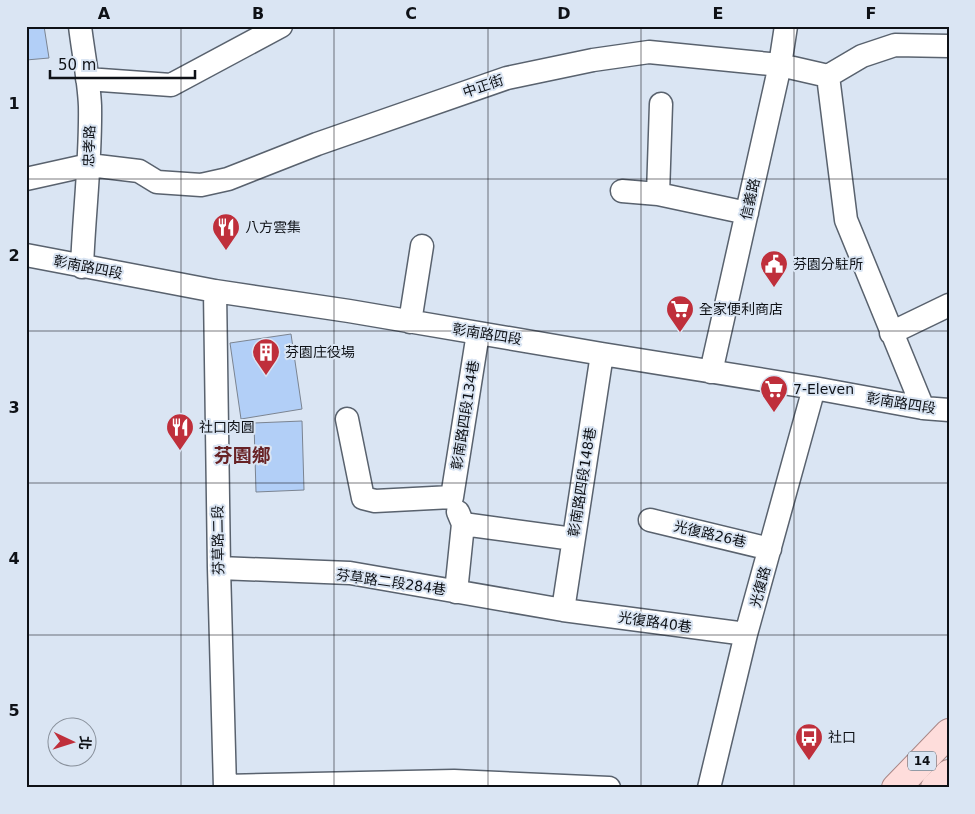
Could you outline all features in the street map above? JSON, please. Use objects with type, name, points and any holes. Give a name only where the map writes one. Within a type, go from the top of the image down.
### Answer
[{"type":"main road","name":"14","points":[[896,788],[949,733]]},
{"type":"main road","name":"14","points":[[935,788],[949,774]]},
{"type":"street","name":"忠孝路","points":[[80,26],[90,105],[89,165],[84,207],[82,266]]},
{"type":"street","points":[[87,79],[172,85],[281,26]]},
{"type":"street","name":"信義路","points":[[711,372],[780,65],[786,26]]},
{"type":"street","points":[[923,408],[846,220],[828,76],[862,56],[895,45],[949,46]]},
{"type":"street","name":"中正街","points":[[26,179],[89,165],[139,171],[157,182],[201,185],[228,179],[317,144],[507,78],[649,52],[780,65],[828,76]]},
{"type":"street","points":[[658,194],[661,104]]},
{"type":"street","points":[[622,191],[658,194],[747,213]]},
{"type":"street","points":[[410,322],[422,246]]},
{"type":"street","name":"彰南路四段","points":[[26,255],[215,291],[478,332],[923,408],[949,410]]},
{"type":"street","name":"芬草路二段","points":[[215,291],[219,568],[225,787]]},
{"type":"street","points":[[891,333],[949,305]]},
{"type":"street","name":"彰南路四段134巷","points":[[452,497],[478,332]]},
{"type":"street","name":"彰南路四段148巷","points":[[563,610],[602,354]]},
{"type":"street","name":"光復路","points":[[709,788],[746,634],[814,388]]},
{"type":"street","points":[[347,419],[363,498],[375,501],[452,497],[463,524],[456,592]]},
{"type":"street","name":"光復路26巷","points":[[650,520],[770,549]]},
{"type":"street","points":[[463,524],[573,539]]},
{"type":"street","name":"芬草路二段284巷","points":[[219,568],[350,573],[563,610]]},
{"type":"street","name":"光復路40巷","points":[[563,610],[746,634]]},
{"type":"street","points":[[225,787],[454,781],[609,788]]},
{"type":"building","points":[[26,26],[44,26],[49,58],[26,60]]},
{"type":"building","name":"芬園庄役場","points":[[291,334],[302,409],[241,419],[230,343]]},
{"type":"building","points":[[302,421],[304,490],[256,492],[254,423]]},
{"type":"place","name":"八方雲集","points":[[226,251]]},
{"type":"place","name":"芬園分駐所","points":[[774,288]]},
{"type":"place","name":"全家便利商店","points":[[680,333]]},
{"type":"place","name":"芬園庄役場","points":[[266,376]]},
{"type":"place","name":"7-Eleven","points":[[774,413]]},
{"type":"place","name":"社口肉圓","points":[[180,451]]},
{"type":"place","name":"社口","points":[[809,761]]},
{"type":"district","name":"芬園鄉","points":[[242,455]]}]
